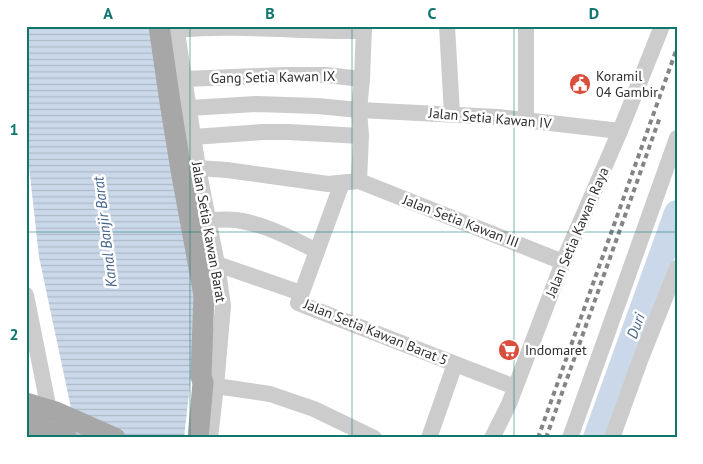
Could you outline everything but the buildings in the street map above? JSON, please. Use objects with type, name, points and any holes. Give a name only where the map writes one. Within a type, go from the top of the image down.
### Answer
[{"type":"main road","name":"Jalan Setia Kawan Barat","points":[[171,27],[170,102],[180,168],[204,295],[209,381]]},
{"type":"main road","name":"Jalan Setia Kawan Barat","points":[[192,438],[198,383],[209,381]]},
{"type":"main road","name":"Jalan Setia Kawan Barat","points":[[198,438],[203,383],[209,381]]},
{"type":"main road","points":[[26,403],[52,411],[114,438]]},
{"type":"main road","points":[[26,423],[67,438]]},
{"type":"street","points":[[447,26],[452,114]]},
{"type":"street","points":[[526,26],[526,120]]},
{"type":"street","name":"Jalan Setia Kawan Raya","points":[[492,438],[508,404],[563,262],[620,131],[662,26]]},
{"type":"street","points":[[171,27],[296,29],[328,32],[364,29],[359,110],[361,136],[359,181],[328,184],[227,170],[198,168]]},
{"type":"street","name":"Jalan Setia Kawan Barat","points":[[171,27],[184,79],[223,306],[209,381],[210,438]]},
{"type":"street","name":"Gang Setia Kawan IX","points":[[184,79],[284,75],[326,75],[362,79]]},
{"type":"street","name":"Jalan Setia Kawan IV","points":[[189,108],[276,104],[498,117],[620,131]]},
{"type":"street","points":[[193,137],[263,132],[361,136]]},
{"type":"street","points":[[570,438],[677,138]]},
{"type":"street","name":"Jalan Setia Kawan III","points":[[359,181],[563,262]]},
{"type":"street","name":"Jalan Setia Kawan Barat 5","points":[[342,183],[298,302],[515,387]]},
{"type":"street","points":[[208,220],[235,220],[260,226],[286,235],[317,250]]},
{"type":"street","points":[[217,264],[301,293]]},
{"type":"street","points":[[616,436],[677,268]]},
{"type":"street","points":[[26,295],[52,411]]},
{"type":"street","points":[[429,438],[455,364]]},
{"type":"street","points":[[209,381],[270,394],[314,409],[374,438]]},
{"type":"water","name":"Kanal Banjir Barat","points":[[26,26],[155,26],[199,305],[184,438],[75,438],[71,408],[39,257],[26,139]]},
{"type":"waterway","name":"Duri","points":[[596,438],[677,213]]},
{"type":"railway","points":[[538,438],[677,48]]},
{"type":"railway","points":[[546,438],[660,117]]},
{"type":"place","name":"Koramil 04 Gambir","points":[[580,84]]},
{"type":"place","name":"Indomaret","points":[[509,350]]}]
